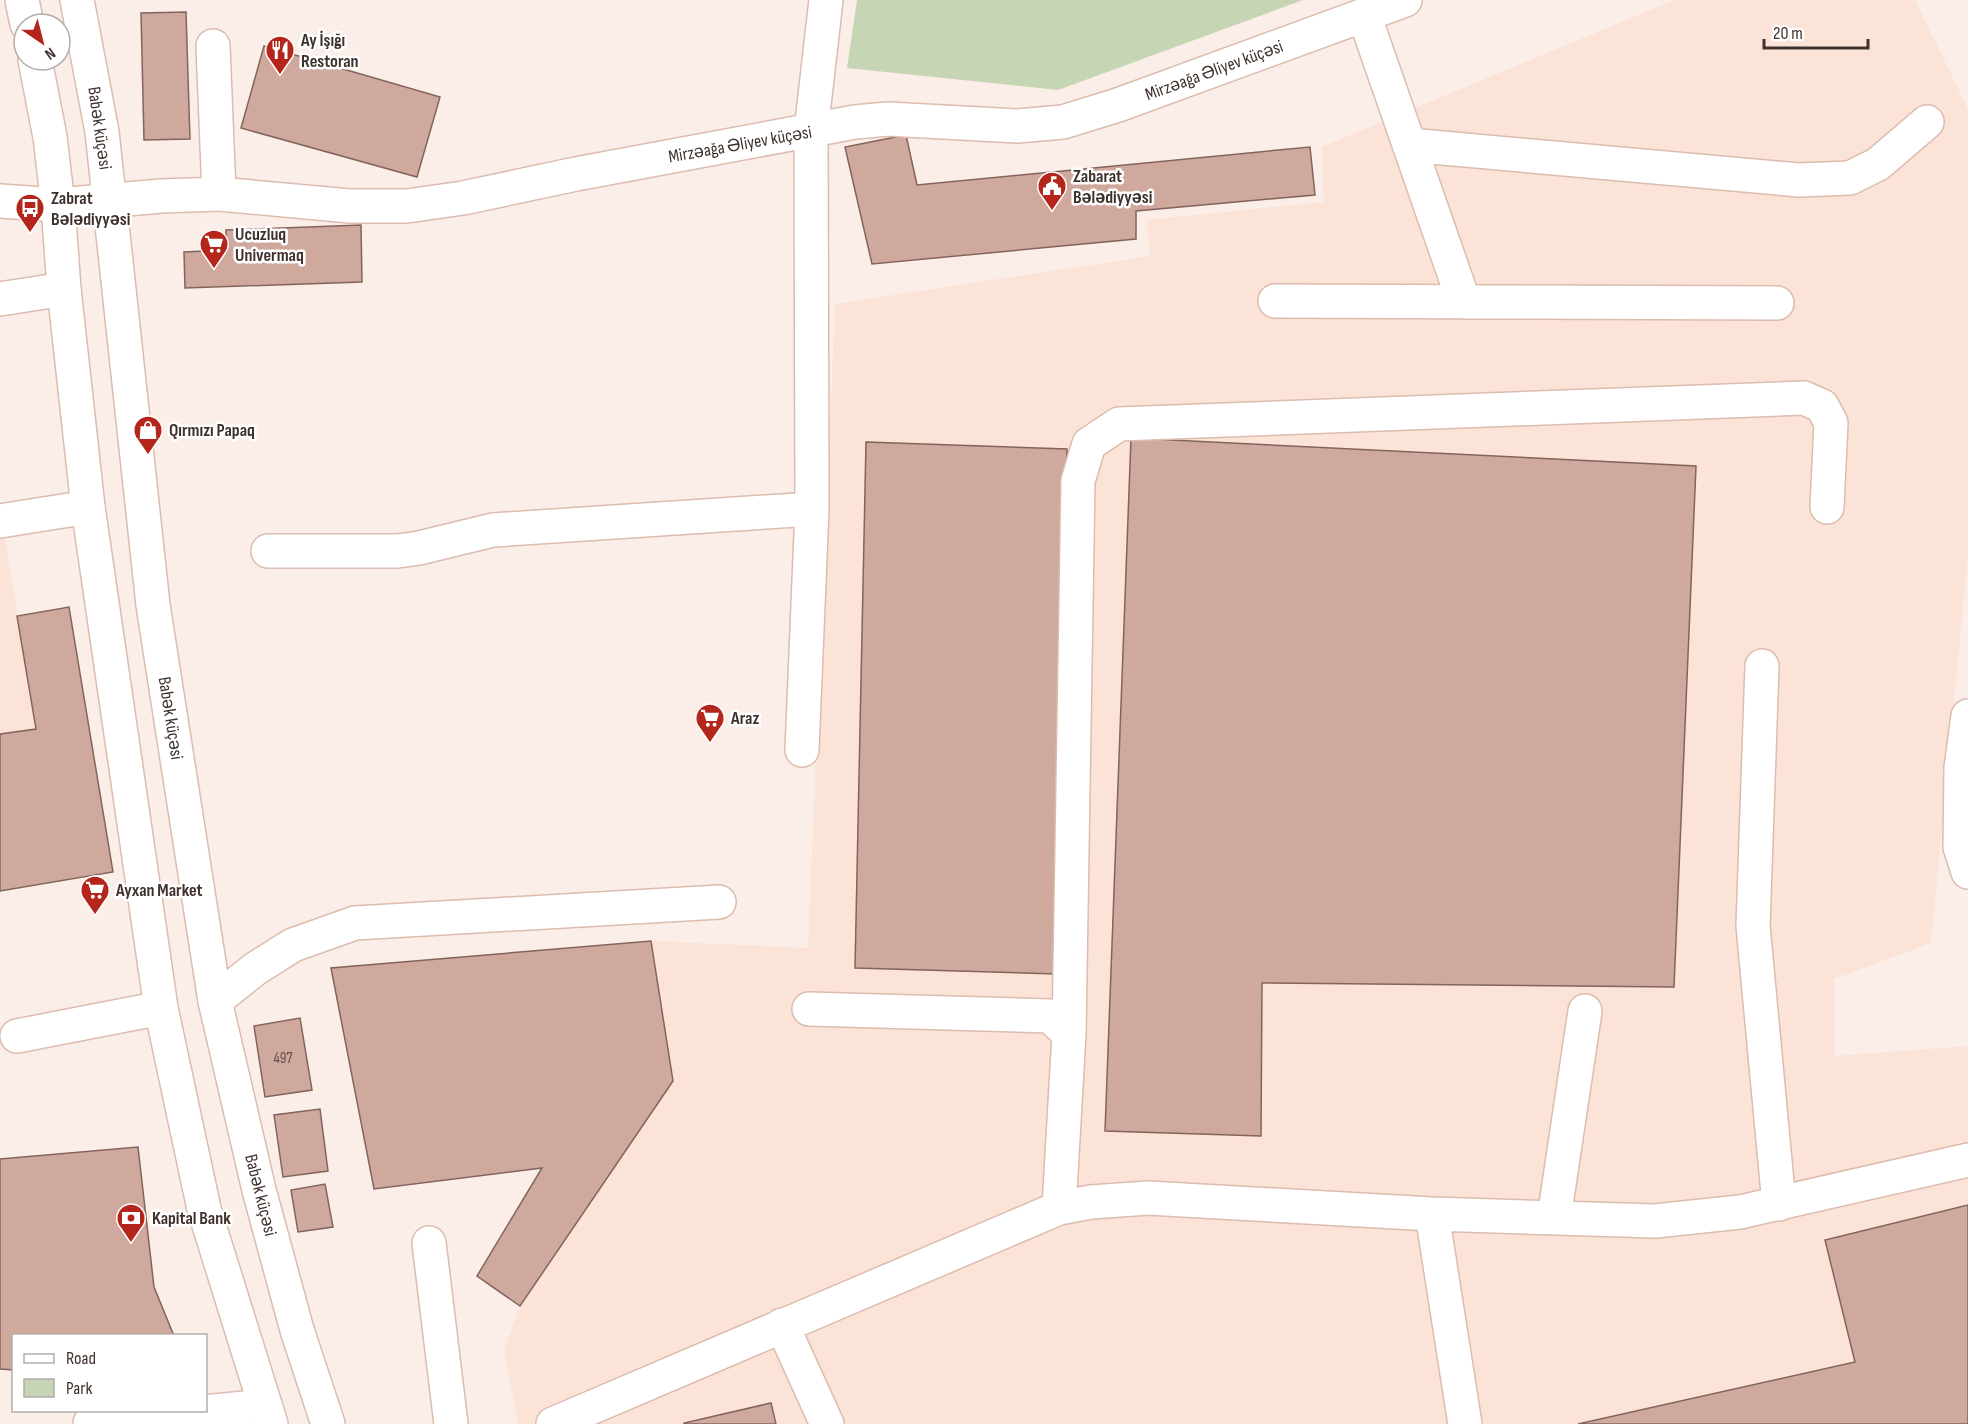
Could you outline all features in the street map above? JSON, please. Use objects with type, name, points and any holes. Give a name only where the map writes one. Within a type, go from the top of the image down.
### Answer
[{"type":"street","name":"Babək küçəsi","points":[[77,0],[102,132],[153,605],[215,1001],[259,1190],[297,1330],[328,1424]]},
{"type":"street","points":[[802,750],[812,509],[811,131],[826,0]]},
{"type":"street","name":"Mirzəağa Əliyev küçəsi","points":[[0,201],[58,205],[219,194],[350,206],[407,206],[463,198],[576,174],[855,122],[888,119],[1017,126],[1063,122],[1118,105],[1405,0]]},
{"type":"street","points":[[1364,15],[1464,302]]},
{"type":"street","points":[[213,46],[219,194]]},
{"type":"street","points":[[37,72],[50,137],[58,205],[64,289],[88,507],[161,1008],[204,1209],[268,1415],[90,1423]]},
{"type":"street","points":[[1409,145],[1799,180],[1850,178],[1878,164],[1927,122]]},
{"type":"street","points":[[0,299],[64,289]]},
{"type":"street","points":[[1275,301],[1777,303]]},
{"type":"street","points":[[1059,1208],[1069,1034],[1078,481],[1089,444],[1119,424],[1804,398],[1822,406],[1831,423],[1827,507]]},
{"type":"street","points":[[0,521],[88,507]]},
{"type":"street","points":[[268,551],[398,551],[493,530],[812,509]]},
{"type":"street","points":[[1762,666],[1753,926],[1779,1203]]},
{"type":"street","points":[[1968,716],[1961,768],[1960,847],[1968,872]]},
{"type":"street","points":[[215,1001],[255,969],[292,945],[355,923],[719,902]]},
{"type":"street","points":[[17,1036],[161,1008]]},
{"type":"street","points":[[809,1009],[1050,1016],[1069,1034]]},
{"type":"street","points":[[1554,1218],[1585,1011]]},
{"type":"street","points":[[553,1424],[1059,1208],[1090,1202],[1148,1198],[1431,1214],[1655,1221],[1740,1212],[1968,1160]]},
{"type":"street","points":[[1431,1214],[1465,1424]]},
{"type":"street","points":[[429,1243],[451,1424]]},
{"type":"street","points":[[782,1325],[827,1424]]},
{"type":"shaded area","points":[[1674,0],[1915,0],[1968,109],[1968,555],[1931,943],[1834,979],[1834,1056],[1968,1046],[1968,1424],[518,1424],[504,1350],[520,1306],[673,1081],[651,941],[808,948],[835,304],[1150,256],[1147,220],[1324,202],[1322,147]]},
{"type":"shaded area","points":[[0,506],[36,729],[0,734]]},
{"type":"green space","points":[[857,0],[1303,0],[1058,90],[847,68]]},
{"type":"building","points":[[186,12],[190,139],[144,140],[141,13]]},
{"type":"building","points":[[264,46],[440,97],[417,177],[241,128]]},
{"type":"building","points":[[906,135],[917,185],[1310,147],[1315,195],[1136,211],[1136,239],[872,264],[845,147]]},
{"type":"building","points":[[361,225],[362,282],[185,288],[184,252],[226,250],[226,230]]},
{"type":"building","points":[[1131,438],[1696,466],[1674,987],[1262,983],[1261,1136],[1105,1131]]},
{"type":"building","points":[[866,442],[1067,449],[1056,974],[855,968]]},
{"type":"building","points":[[69,607],[113,872],[0,891],[0,734],[36,729],[17,616]]},
{"type":"building","points":[[651,941],[673,1081],[520,1306],[477,1276],[542,1168],[374,1189],[331,968]]},
{"type":"building","points":[[300,1018],[312,1090],[265,1097],[254,1026]]},
{"type":"building","points":[[320,1109],[328,1171],[283,1177],[274,1115]]},
{"type":"building","points":[[138,1147],[154,1287],[173,1334],[12,1334],[12,1370],[0,1369],[0,1159]]},
{"type":"building","points":[[325,1184],[333,1227],[298,1232],[291,1190]]},
{"type":"building","points":[[1968,1205],[1968,1424],[1578,1424],[1855,1362],[1825,1240]]},
{"type":"building","points":[[771,1403],[776,1424],[684,1424],[684,1423]]},
{"type":"place","name":"Ay İşığı Restoran","points":[[280,76]]},
{"type":"place","name":"Zabarat Bələdiyyəsi","points":[[1052,212]]},
{"type":"place","name":"Zabrat Bәlәdiyyәsi","points":[[30,234]]},
{"type":"place","name":"Ucuzluq Univermaq","points":[[214,270]]},
{"type":"place","name":"Qırmızı Papaq","points":[[148,456]]},
{"type":"place","name":"Araz","points":[[710,744]]},
{"type":"place","name":"Ayxan Market","points":[[95,916]]},
{"type":"place","name":"Kapital Bank","points":[[131,1244]]}]
